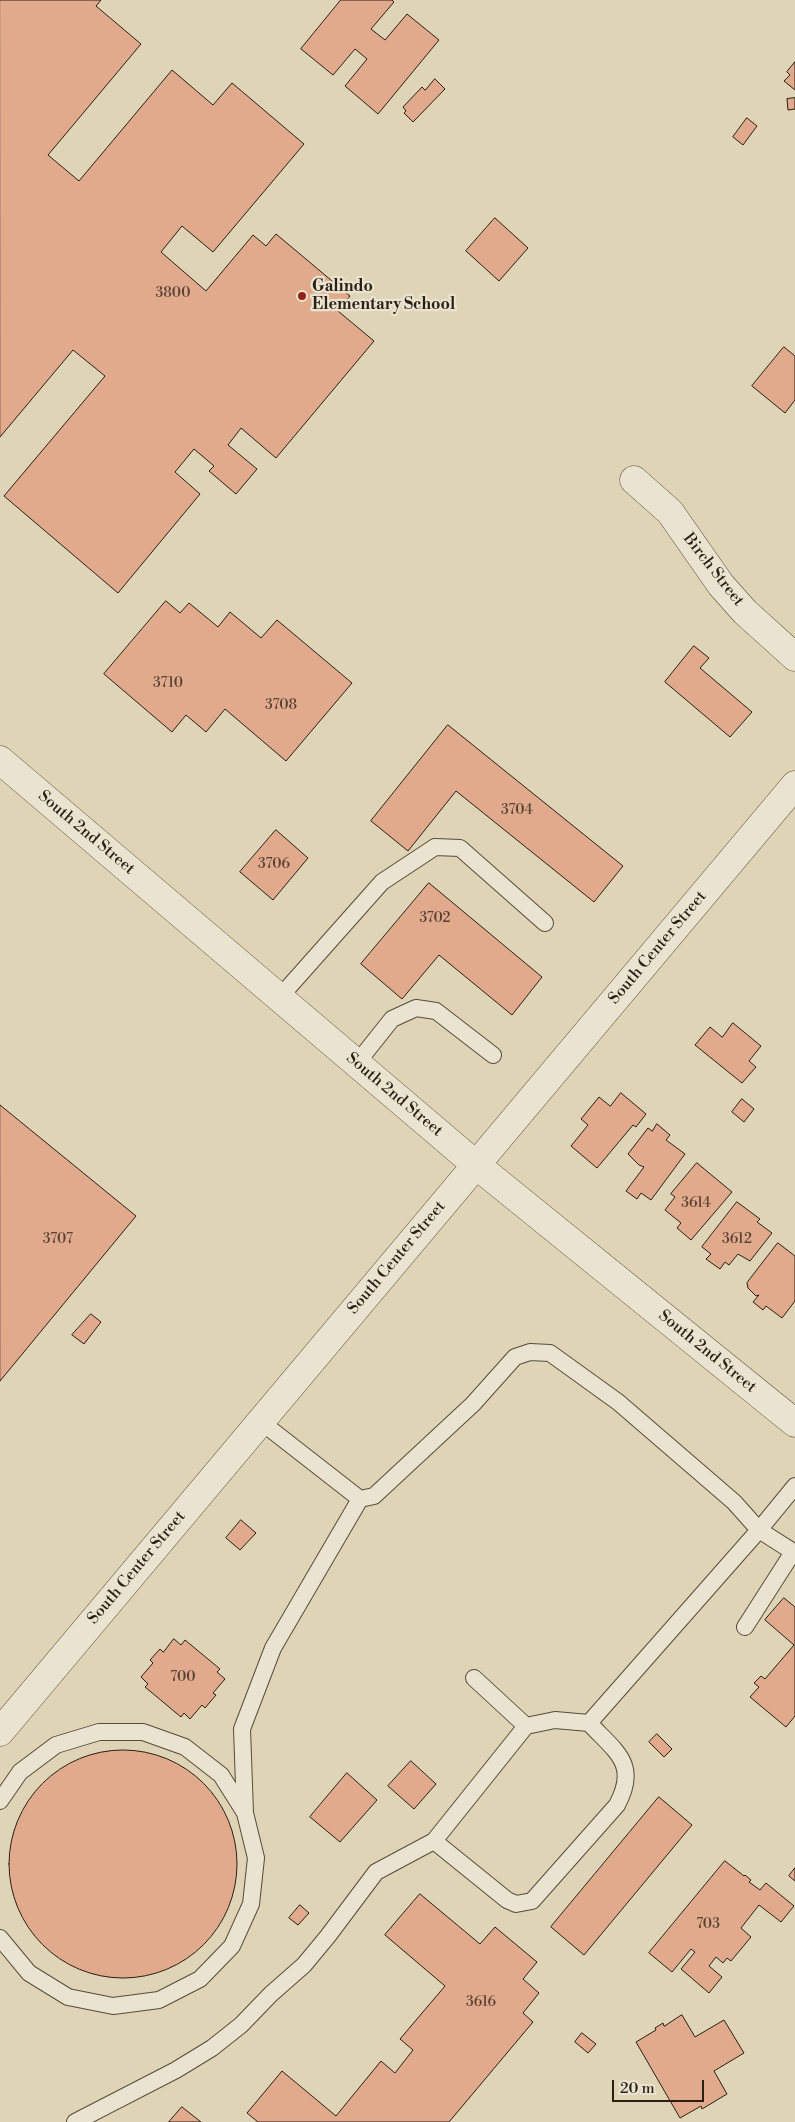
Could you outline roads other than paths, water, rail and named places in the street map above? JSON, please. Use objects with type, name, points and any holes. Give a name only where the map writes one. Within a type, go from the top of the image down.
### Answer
[{"type":"street","name":"Birch Street","points":[[634,480],[670,512],[722,585],[746,612],[795,657]]},
{"type":"street","name":"South 2nd Street","points":[[0,760],[475,1164],[795,1423]]},
{"type":"street","name":"South Center Street","points":[[0,1732],[795,784]]},
{"type":"lane","points":[[279,998],[382,882],[434,847],[460,848],[545,922]]},
{"type":"lane","points":[[357,1063],[392,1019],[416,1008],[436,1011],[493,1055]]},
{"type":"lane","points":[[0,1938],[6,1954],[29,1973],[68,1997],[113,2006],[159,2000],[200,1979],[232,1946],[252,1904],[256,1858],[245,1813],[242,1729],[272,1648],[360,1499],[374,1496],[473,1404],[515,1357],[530,1352],[550,1354],[618,1402],[734,1502],[759,1530],[794,1552],[745,1627]]},
{"type":"lane","points":[[260,1421],[360,1499]]},
{"type":"lane","points":[[589,1723],[759,1530],[795,1486]]},
{"type":"lane","points":[[474,1678],[526,1726]]},
{"type":"lane","points":[[75,2122],[176,2070],[212,2048],[241,2025],[271,1994],[304,1965],[376,1872],[434,1841],[526,1726],[555,1720],[589,1723],[618,1754],[626,1766],[624,1791],[617,1805],[532,1901],[516,1904],[507,1900],[434,1841]]},
{"type":"lane","points":[[0,1801],[20,1772],[56,1746],[99,1732],[143,1732],[185,1748],[221,1775],[245,1813]]},
{"type":"place","name":"Galindo Elementary School","points":[[302,296]]}]
